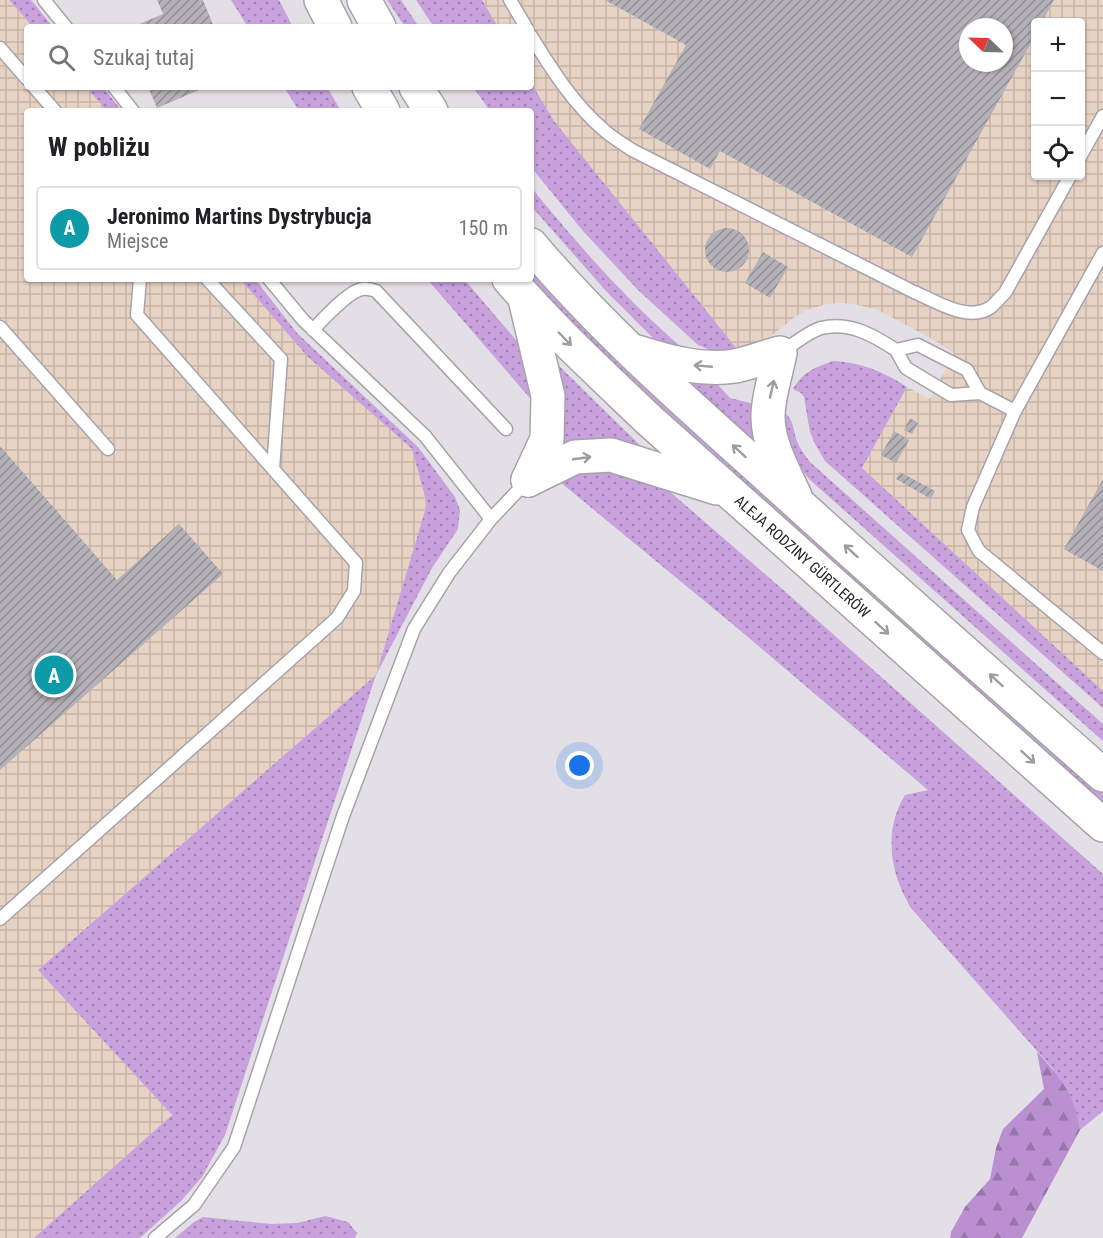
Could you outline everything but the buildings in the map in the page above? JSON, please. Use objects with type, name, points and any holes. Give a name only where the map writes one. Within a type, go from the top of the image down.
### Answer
[{"type":"main road","points":[[321,0],[333,24]]},
{"type":"main road","points":[[364,0],[377,24]]},
{"type":"main road","points":[[371,90],[381,108]]},
{"type":"main road","points":[[418,90],[429,108]]},
{"type":"main road","points":[[534,247],[603,324],[663,382],[1103,775]]},
{"type":"main road","points":[[517,288],[549,396],[547,439],[528,480]]},
{"type":"main road","name":"ALEJA RODZINY GÜRTLERÓW","points":[[517,288],[648,420],[1103,825]]},
{"type":"main road","points":[[629,349],[679,364],[719,368],[737,366],[780,353],[768,418],[775,450],[798,504]]},
{"type":"main road","points":[[528,480],[575,458],[611,455],[728,491]]},
{"type":"lane","points":[[44,0],[64,24]]},
{"type":"lane","points":[[510,0],[524,24]]},
{"type":"lane","points":[[534,41],[575,100],[605,131],[632,150],[914,292],[959,311],[976,313],[991,307],[1005,293],[1068,180]]},
{"type":"lane","points":[[0,48],[24,76]]},
{"type":"lane","points":[[37,90],[53,108]]},
{"type":"lane","points":[[116,90],[132,108]]},
{"type":"lane","points":[[1085,148],[1103,116]]},
{"type":"lane","points":[[1103,253],[1015,411],[973,507],[968,530],[980,551],[1103,653]]},
{"type":"lane","points":[[0,919],[337,618],[354,591],[356,563],[137,315],[140,282]]},
{"type":"lane","points":[[210,282],[281,359],[273,469]]},
{"type":"lane","points":[[271,282],[303,320],[425,436],[491,519]]},
{"type":"lane","points":[[313,330],[353,292],[362,288],[376,291],[506,429]]},
{"type":"lane","points":[[780,353],[820,328],[848,326],[879,339],[896,350],[906,368],[951,395],[980,393],[1015,411]]},
{"type":"lane","points":[[0,327],[108,449]]},
{"type":"lane","points":[[896,350],[918,345],[967,370],[980,393]]},
{"type":"lane","points":[[155,1238],[194,1205],[234,1147],[343,816],[414,629],[449,573],[491,519],[528,480]]},
{"type":"shaded area","points":[[0,0],[9,0],[30,24],[24,24],[24,90],[89,90],[104,108],[24,108],[24,282],[243,282],[308,357],[412,449],[427,504],[376,675],[38,970],[172,1115],[34,1238],[0,1238]]},
{"type":"shaded area","points":[[9,0],[31,0],[51,24],[30,24]]},
{"type":"shaded area","points":[[231,0],[279,0],[291,24],[246,24]]},
{"type":"shaded area","points":[[387,0],[401,0],[417,24],[403,24]]},
{"type":"shaded area","points":[[416,0],[482,0],[496,24],[432,24]]},
{"type":"shaded area","points":[[482,0],[1103,0],[1103,691],[862,468],[907,387],[930,399],[954,353],[878,310],[841,303],[827,304],[796,316],[764,342],[741,355],[553,121],[534,88],[534,24],[496,24]]},
{"type":"shaded area","points":[[534,88],[554,121],[741,354],[727,357],[698,345],[638,290],[583,231],[534,171],[534,108],[488,108],[475,90],[534,90]]},
{"type":"shaded area","points":[[89,90],[105,90],[120,108],[104,108]]},
{"type":"shaded area","points":[[286,90],[329,90],[339,108],[297,108]]},
{"type":"shaded area","points":[[534,191],[604,272],[686,351],[661,345],[606,291],[534,209]]},
{"type":"shaded area","points":[[534,267],[1103,791],[1103,807],[811,549],[566,322],[533,282]]},
{"type":"shaded area","points":[[243,282],[257,282],[297,333],[418,447],[455,497],[460,510],[458,529],[432,568],[376,675],[427,504],[412,449],[308,357]]},
{"type":"shaded area","points":[[430,282],[467,282],[522,347],[535,404]]},
{"type":"shaded area","points":[[551,358],[653,458],[553,457]]},
{"type":"shaded area","points":[[833,361],[853,363],[872,369],[907,387],[862,468],[1103,691],[1103,708],[825,461],[810,432],[804,397],[793,389],[810,371]]},
{"type":"shaded area","points":[[673,369],[711,377],[730,398],[758,405],[763,453]]},
{"type":"shaded area","points":[[783,412],[791,421],[798,444],[810,462],[1103,724],[1103,741],[809,479],[787,449]]},
{"type":"shaded area","points":[[586,466],[654,478],[1103,874],[1103,1111],[1080,1130],[1073,1103],[1052,1068],[910,907],[902,891],[893,863],[892,839],[895,817],[905,795],[928,790],[554,477]]},
{"type":"shaded area","points":[[376,675],[225,1135],[202,1177],[181,1201],[140,1238],[34,1238],[172,1115],[38,970]]},
{"type":"shaded area","points":[[325,1216],[348,1222],[357,1233],[355,1238],[175,1238],[203,1217],[271,1224],[297,1223]]},
{"type":"green space","points":[[1037,1052],[1070,1095],[1076,1109],[1080,1130],[1022,1238],[950,1238],[965,1207],[990,1179],[996,1148],[1003,1129],[1044,1089]]},
{"type":"place","name":"Jeronimo Martins Dystrybucja","points":[[54,675]]}]
